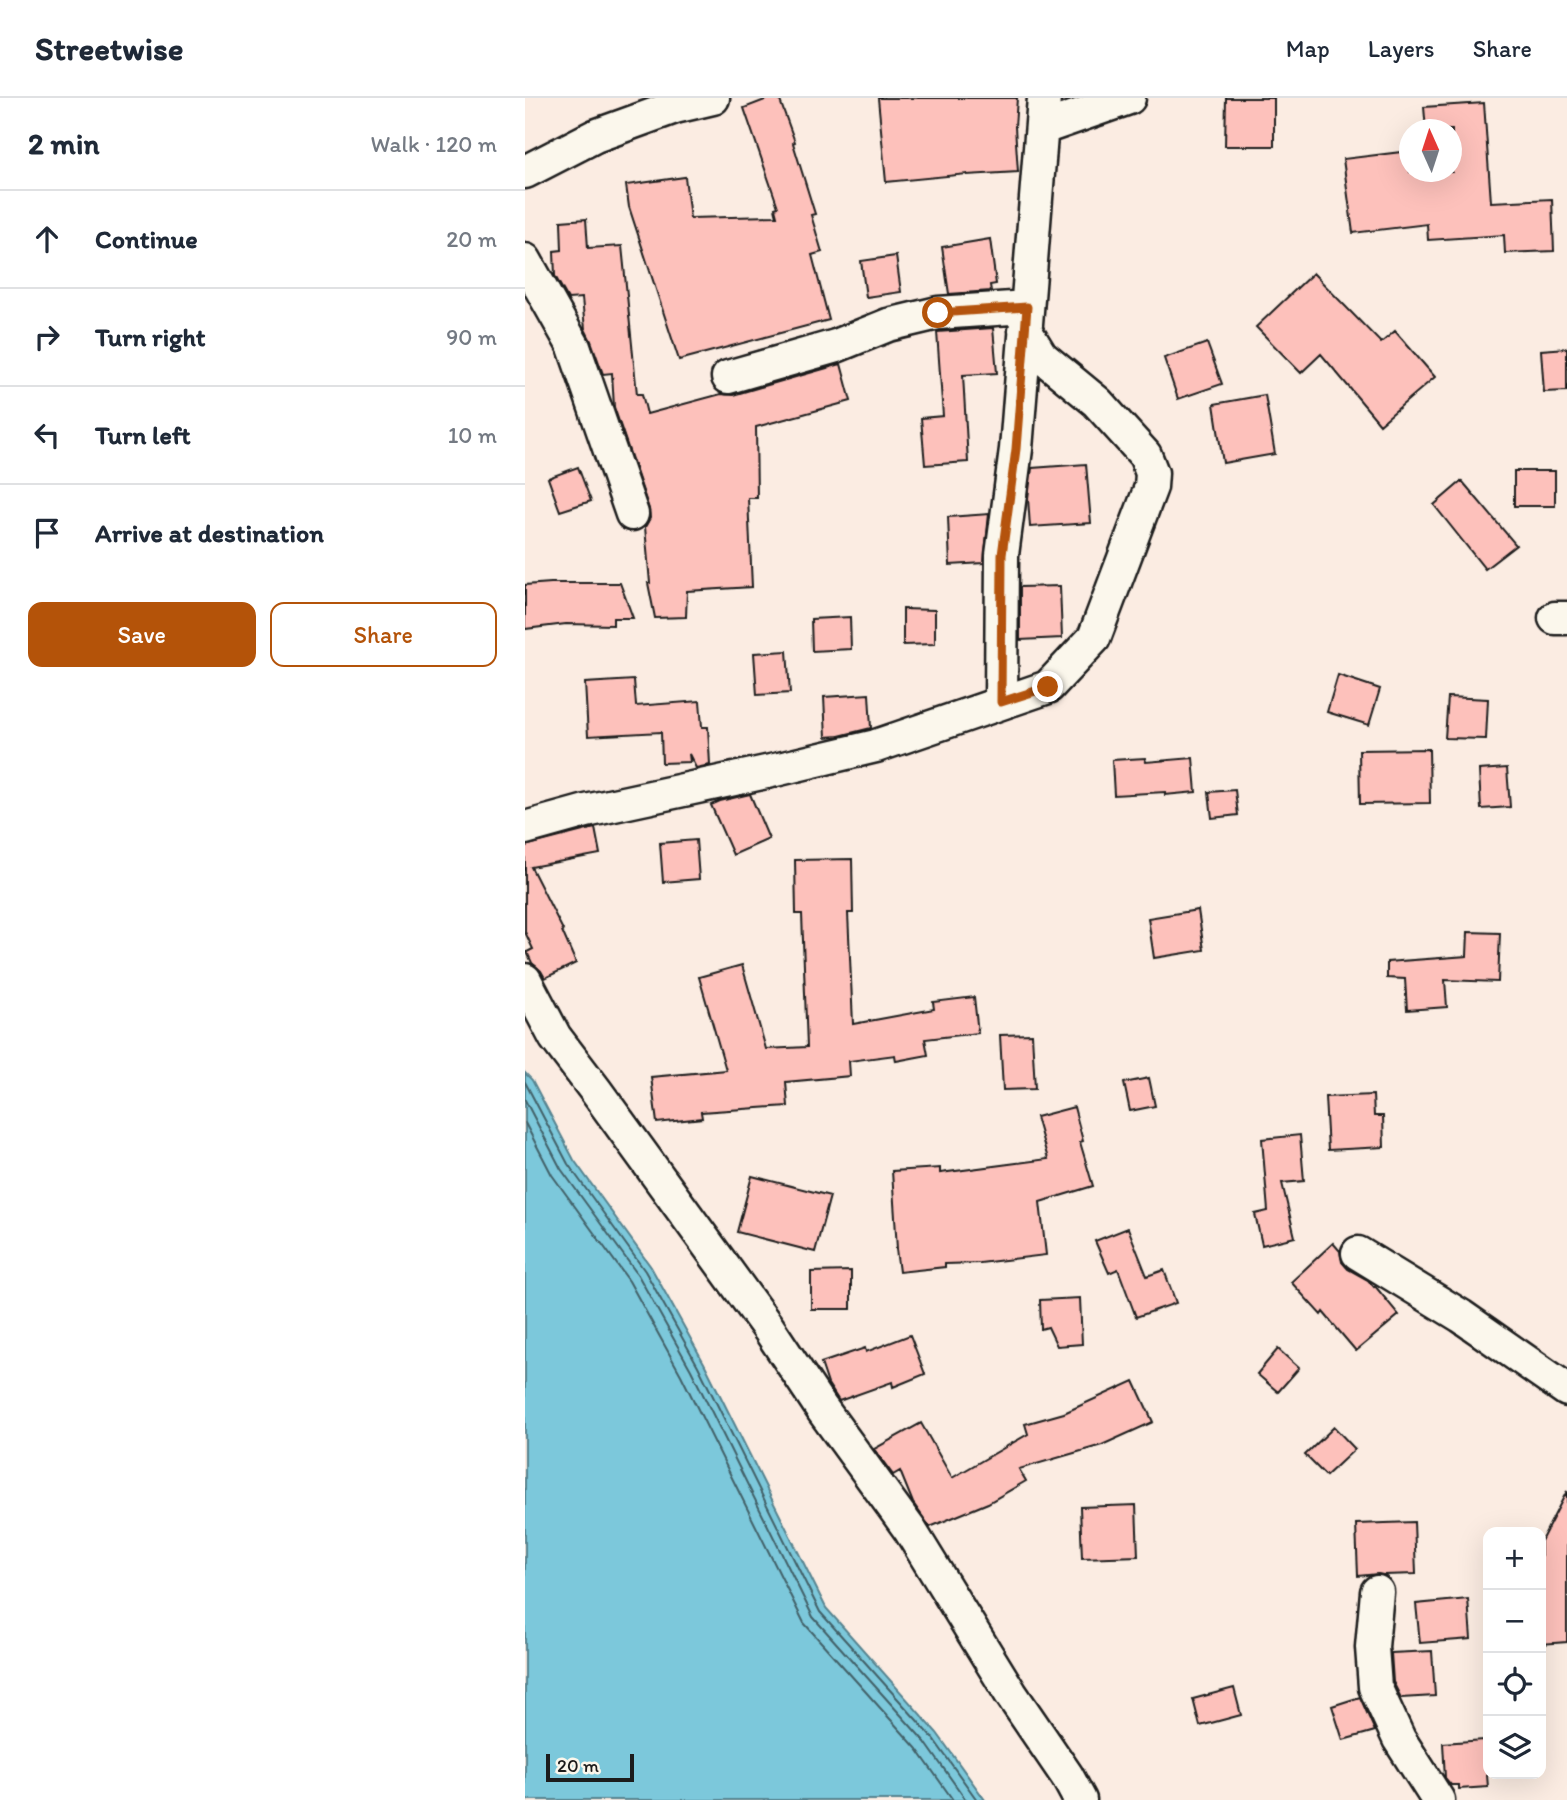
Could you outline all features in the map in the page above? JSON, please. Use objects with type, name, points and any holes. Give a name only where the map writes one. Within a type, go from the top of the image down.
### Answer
[{"type":"street","points":[[525,172],[595,136],[675,107],[713,98]]},
{"type":"street","points":[[1001,702],[1002,555],[1016,449],[1044,113],[1129,98]]},
{"type":"street","points":[[525,260],[575,347],[632,514]]},
{"type":"street","points":[[728,377],[835,346],[888,325],[938,313],[1026,319]]},
{"type":"street","points":[[525,828],[586,811],[876,746],[1048,687],[1094,638],[1151,487],[1152,473],[1145,455],[1097,402],[1041,356],[1026,319]]},
{"type":"street","points":[[525,980],[555,1037],[769,1329],[822,1409],[910,1530],[1080,1800]]},
{"type":"street","points":[[1358,1253],[1461,1316],[1567,1390]]},
{"type":"street","points":[[1377,1592],[1372,1647],[1375,1687],[1399,1739],[1438,1800]]},
{"type":"water","points":[[525,1073],[532,1080],[574,1160],[651,1267],[704,1363],[826,1608],[937,1733],[985,1800],[525,1800]]},
{"type":"building","points":[[770,98],[779,98],[795,142],[793,143],[815,214],[811,215],[822,252],[812,255],[829,320],[679,360],[629,207],[626,185],[685,177],[690,218],[777,216],[775,208],[778,207],[744,108]]},
{"type":"building","points":[[878,98],[1017,98],[1015,127],[1018,172],[886,182]]},
{"type":"building","points":[[1226,98],[1274,98],[1274,146],[1225,146]]},
{"type":"building","points":[[1484,103],[1491,202],[1552,199],[1554,251],[1505,253],[1504,235],[1428,240],[1427,224],[1353,233],[1343,159],[1399,152],[1399,182],[1462,182],[1462,119],[1425,119],[1424,107]]},
{"type":"building","points":[[586,219],[588,248],[622,246],[637,394],[642,394],[647,414],[721,394],[733,395],[841,364],[851,401],[756,427],[757,498],[748,498],[752,587],[687,591],[686,617],[655,618],[648,583],[645,527],[650,518],[649,509],[614,407],[612,373],[603,374],[585,329],[582,298],[568,299],[555,276],[554,251],[562,250],[561,221]]},
{"type":"building","points":[[990,239],[996,284],[990,285],[991,291],[949,294],[942,247]]},
{"type":"building","points":[[896,256],[901,292],[866,297],[861,261]]},
{"type":"building","points":[[1313,273],[1381,343],[1395,331],[1435,377],[1380,424],[1321,354],[1301,373],[1256,327]]},
{"type":"building","points":[[993,328],[997,373],[963,375],[968,462],[925,465],[921,418],[943,416],[937,332]]},
{"type":"building","points":[[1207,343],[1222,384],[1178,399],[1164,358]]},
{"type":"building","points":[[1567,348],[1567,391],[1544,392],[1541,350]]},
{"type":"building","points":[[1265,395],[1275,454],[1223,463],[1214,404]]},
{"type":"building","points":[[1086,464],[1091,523],[1030,527],[1028,498],[1032,468]]},
{"type":"building","points":[[578,467],[591,501],[560,511],[548,478]]},
{"type":"building","points":[[1514,471],[1555,471],[1555,506],[1514,506]]},
{"type":"building","points":[[1462,481],[1516,545],[1485,569],[1434,505]]},
{"type":"building","points":[[989,514],[984,563],[950,565],[948,517]]},
{"type":"building","points":[[620,583],[633,618],[613,618],[613,625],[566,624],[525,629],[525,585]]},
{"type":"building","points":[[1060,586],[1062,638],[1020,640],[1020,587]]},
{"type":"building","points":[[903,609],[935,610],[935,644],[903,645]]},
{"type":"building","points":[[850,617],[851,649],[812,651],[811,619]]},
{"type":"building","points":[[787,651],[790,693],[757,695],[754,653]]},
{"type":"building","points":[[1338,675],[1380,689],[1369,725],[1327,712]]},
{"type":"building","points":[[634,680],[636,706],[700,701],[702,727],[708,727],[710,765],[696,768],[689,754],[690,762],[662,763],[661,732],[588,736],[585,683]]},
{"type":"building","points":[[869,694],[871,728],[826,737],[824,697]]},
{"type":"building","points":[[1448,697],[1488,699],[1486,739],[1445,738]]},
{"type":"building","points":[[1429,749],[1430,803],[1360,804],[1359,750]]},
{"type":"building","points":[[1145,758],[1146,762],[1193,758],[1196,792],[1114,795],[1112,760]]},
{"type":"building","points":[[1507,768],[1510,807],[1481,809],[1479,770]]},
{"type":"building","points":[[1235,790],[1238,815],[1212,818],[1209,792]]},
{"type":"building","points":[[750,794],[769,839],[733,855],[711,805]]},
{"type":"building","points":[[595,828],[600,854],[531,867],[563,930],[576,963],[545,978],[532,963],[527,952],[533,949],[525,932],[525,846]]},
{"type":"building","points":[[696,840],[699,879],[663,882],[660,843]]},
{"type":"building","points":[[852,859],[853,913],[848,913],[853,1024],[934,1009],[933,1002],[974,997],[978,1033],[925,1039],[928,1055],[896,1061],[895,1055],[849,1061],[850,1076],[786,1082],[788,1106],[701,1112],[702,1118],[657,1123],[651,1077],[726,1070],[699,977],[742,965],[766,1049],[807,1047],[802,914],[796,914],[795,860]]},
{"type":"building","points":[[1198,910],[1204,950],[1154,958],[1148,918]]},
{"type":"building","points":[[1468,932],[1500,933],[1498,982],[1445,980],[1447,1007],[1407,1010],[1405,979],[1387,978],[1387,962],[1467,956]]},
{"type":"building","points":[[1032,1034],[1035,1089],[1003,1090],[1000,1035]]},
{"type":"building","points":[[1149,1078],[1155,1106],[1130,1111],[1124,1083]]},
{"type":"building","points":[[1373,1095],[1374,1116],[1383,1116],[1384,1147],[1328,1150],[1325,1097]]},
{"type":"building","points":[[1074,1107],[1083,1141],[1080,1142],[1093,1186],[1040,1202],[1046,1255],[980,1263],[945,1264],[945,1267],[899,1272],[892,1171],[940,1168],[940,1173],[1048,1159],[1036,1117]]},
{"type":"building","points":[[1300,1135],[1304,1181],[1282,1183],[1295,1237],[1262,1245],[1255,1214],[1268,1211],[1262,1139]]},
{"type":"building","points":[[752,1176],[830,1196],[815,1252],[737,1232]]},
{"type":"building","points":[[1128,1228],[1147,1276],[1164,1270],[1176,1303],[1136,1317],[1118,1269],[1109,1273],[1095,1241]]},
{"type":"building","points":[[1333,1243],[1348,1269],[1375,1286],[1399,1315],[1356,1351],[1323,1312],[1321,1315],[1291,1282]]},
{"type":"building","points":[[851,1271],[851,1309],[811,1309],[811,1272]]},
{"type":"building","points":[[1080,1298],[1082,1344],[1057,1346],[1048,1327],[1041,1329],[1040,1300]]},
{"type":"building","points":[[910,1335],[925,1374],[893,1387],[892,1382],[839,1401],[828,1384],[821,1363],[865,1348],[866,1352]]},
{"type":"building","points":[[1278,1349],[1299,1368],[1278,1392],[1257,1374]]},
{"type":"building","points":[[1134,1381],[1153,1422],[1102,1445],[1019,1469],[1026,1481],[988,1503],[930,1527],[913,1503],[900,1471],[893,1475],[874,1449],[921,1423],[952,1478],[1028,1434],[1025,1424],[1064,1413]]},
{"type":"building","points":[[1334,1427],[1355,1449],[1326,1476],[1305,1455]]},
{"type":"building","points":[[1567,1491],[1567,1642],[1546,1644],[1546,1531]]},
{"type":"building","points":[[1136,1505],[1138,1556],[1082,1558],[1080,1507]]},
{"type":"building","points":[[1414,1522],[1416,1574],[1358,1576],[1356,1524]]},
{"type":"building","points":[[1468,1599],[1471,1639],[1420,1643],[1416,1604]]},
{"type":"building","points":[[1432,1651],[1435,1696],[1401,1698],[1393,1682],[1391,1653]]},
{"type":"building","points":[[1234,1688],[1241,1715],[1200,1726],[1193,1699]]},
{"type":"building","points":[[1360,1697],[1375,1731],[1343,1740],[1332,1706]]},
{"type":"building","points":[[1483,1740],[1483,1779],[1487,1779],[1488,1787],[1459,1789],[1459,1785],[1451,1785],[1445,1778],[1443,1743]]},
{"type":"route","points":[[938,313],[1027,307],[1016,449],[1002,555],[1001,702],[1048,687]]}]
